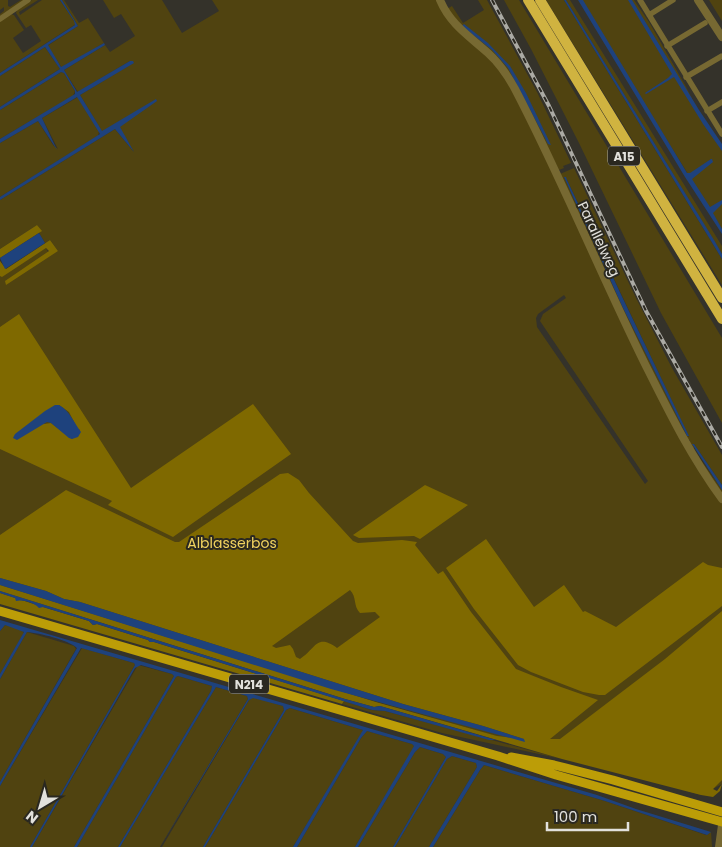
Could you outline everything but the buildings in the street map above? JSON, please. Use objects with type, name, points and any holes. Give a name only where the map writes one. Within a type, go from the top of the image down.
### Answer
[{"type":"highway","name":"A15","points":[[528,0],[721,317]]},
{"type":"highway","name":"A15","points":[[540,0],[722,298]]},
{"type":"main road","name":"N214","points":[[0,611],[498,756],[722,824]]},
{"type":"main road","name":"N214","points":[[498,756],[524,759],[580,772],[722,812]]},
{"type":"street","points":[[0,18],[28,0]]},
{"type":"street","name":"Parallelweg","points":[[440,0],[451,19],[494,60],[514,87],[672,418],[693,457],[722,499]]},
{"type":"street","points":[[640,0],[722,134]]},
{"type":"street","points":[[649,15],[673,0]]},
{"type":"street","points":[[698,0],[722,37]]},
{"type":"street","points":[[702,0],[722,30]]},
{"type":"street","points":[[667,46],[705,24]]},
{"type":"street","points":[[686,77],[722,56]]},
{"type":"street","points":[[707,111],[722,102]]},
{"type":"street","points":[[718,847],[722,824]]},
{"type":"green space","points":[[0,0],[8,0],[8,6],[10,7],[21,0],[25,0],[0,16],[4,11],[4,7],[0,10]]},
{"type":"green space","points":[[32,0],[38,0],[19,12],[20,15],[42,0],[60,0],[76,24],[0,73],[0,21],[11,14],[14,15],[24,30],[13,38],[23,53],[41,41],[31,25],[26,28],[16,13],[17,10]]},
{"type":"green space","points":[[62,0],[64,0],[79,23],[88,18],[104,43],[62,68],[47,46],[78,26]]},
{"type":"green space","name":"Alblasserbos","points":[[103,0],[162,0],[182,33],[219,11],[212,0],[437,0],[505,77],[525,114],[680,439],[696,467],[722,503],[722,784],[701,795],[0,593],[0,275],[46,248],[48,252],[58,251],[50,240],[45,243],[37,225],[0,249],[0,200],[115,129],[134,152],[119,127],[121,125],[102,132],[80,95],[133,63],[130,61],[78,92],[64,70],[105,45],[110,52],[135,36],[121,14],[114,18]],"holes":[[[564,295],[566,298],[543,314],[540,321],[648,481],[645,484],[537,327],[536,318],[538,314]]]},
{"type":"green space","points":[[478,0],[487,0],[537,92],[571,163],[563,166],[564,168],[559,170],[515,84],[447,9],[452,6],[463,23],[484,10]]},
{"type":"green space","points":[[504,0],[519,0],[722,338],[722,423],[661,313],[579,143]]},
{"type":"green space","points":[[546,0],[564,0],[722,259],[722,285]]},
{"type":"green space","points":[[566,0],[570,0],[722,246],[722,254]]},
{"type":"green space","points":[[580,0],[634,0],[649,22],[701,117],[722,148],[722,229]]},
{"type":"green space","points":[[709,0],[722,0],[722,21]]},
{"type":"green space","points":[[45,47],[60,69],[0,107],[0,76]]},
{"type":"green space","points":[[61,72],[64,73],[75,91],[73,96],[0,139],[0,110]]},
{"type":"green space","points":[[78,97],[99,131],[98,136],[0,197],[0,143],[38,121],[53,145],[58,149],[42,118]]},
{"type":"green space","points":[[574,168],[636,298],[672,368],[722,455],[722,485],[694,444],[694,450],[722,490],[722,495],[689,443],[690,440],[687,441],[633,335],[560,174]],"holes":[[[564,177],[689,437],[622,306]]]},
{"type":"green space","points":[[37,225],[42,231],[0,258],[0,249]]},
{"type":"green space","points":[[50,240],[58,251],[6,285],[5,281],[49,251],[46,248],[2,277],[0,276],[0,261],[6,269]]},
{"type":"green space","points":[[19,314],[131,488],[253,404],[291,454],[173,537],[108,505],[112,501],[0,449],[0,327]],"holes":[[[56,405],[69,412],[77,428],[80,430],[72,439],[51,423],[44,424],[40,416]]]},
{"type":"green space","name":"Alblasserbos","points":[[288,473],[299,480],[353,541],[358,543],[402,540],[417,542],[415,545],[438,574],[443,571],[471,612],[516,669],[598,700],[550,739],[560,739],[665,659],[722,611],[722,780],[713,789],[717,791],[722,784],[720,791],[713,797],[701,795],[562,759],[380,706],[374,707],[345,699],[0,591],[0,585],[376,702],[497,736],[524,739],[403,704],[0,578],[0,535],[66,490],[175,542],[179,542],[280,474]],"holes":[[[350,590],[360,613],[375,612],[380,617],[337,648],[325,642],[320,642],[300,659],[296,657],[290,645],[276,648],[272,646]]]},
{"type":"green space","points":[[425,485],[468,505],[420,539],[414,536],[359,538],[353,535]]},
{"type":"green space","points":[[486,539],[534,607],[564,585],[583,612],[585,611],[616,627],[703,562],[722,568],[722,606],[605,695],[583,692],[518,665],[474,609],[446,568]]},
{"type":"green space","points":[[0,593],[39,607],[89,621],[93,625],[97,624],[344,701],[342,704],[0,604]]},
{"type":"green space","points":[[5,625],[21,629],[24,633],[0,674],[0,631]]},
{"type":"green space","points":[[27,632],[74,646],[76,649],[0,782],[0,679]]},
{"type":"green space","points":[[82,648],[134,663],[135,665],[30,847],[0,847],[0,786]]},
{"type":"green space","points":[[138,665],[174,676],[74,847],[32,847]]},
{"type":"green space","points":[[176,677],[212,686],[211,691],[118,847],[77,847]]},
{"type":"green space","points":[[216,687],[247,696],[248,699],[160,847],[120,847]]},
{"type":"green space","points":[[253,697],[283,706],[284,710],[203,847],[162,847],[249,700]]},
{"type":"green space","points":[[344,701],[562,759],[442,733],[342,704]]},
{"type":"green space","points":[[290,708],[363,730],[293,847],[205,847],[286,710]]},
{"type":"green space","points":[[367,731],[414,746],[355,847],[297,847],[361,738]]},
{"type":"green space","points":[[420,747],[443,754],[446,757],[393,847],[358,847],[415,752]]},
{"type":"green space","points":[[452,756],[476,763],[477,767],[429,847],[395,847],[447,759]]},
{"type":"green space","points":[[484,765],[605,801],[706,835],[711,832],[712,847],[433,847]]},
{"type":"water","points":[[60,0],[62,0],[78,26],[48,45],[61,67],[104,43],[105,45],[64,70],[77,92],[130,61],[134,63],[80,95],[102,131],[156,99],[157,101],[120,127],[134,152],[115,129],[0,200],[0,197],[100,134],[77,97],[42,118],[57,150],[38,121],[0,143],[0,139],[75,94],[64,73],[61,72],[0,110],[0,107],[60,69],[45,47],[0,76],[0,73],[75,25]]},
{"type":"water","points":[[564,0],[566,0],[714,240],[722,254],[722,259]]},
{"type":"water","points":[[578,0],[583,0],[687,173],[712,159],[713,162],[692,179],[710,207],[722,200],[722,204],[713,213],[722,229],[722,234],[685,177]]},
{"type":"water","points":[[628,0],[632,0],[722,144],[722,151],[674,77],[645,93],[672,74]]},
{"type":"water","points":[[464,24],[488,43],[510,66],[526,93],[551,145],[548,144],[508,68],[492,50],[462,26]]},
{"type":"water","points":[[564,177],[566,177],[689,436],[687,436],[622,306]]},
{"type":"water","points":[[39,233],[45,243],[5,269],[0,258]]},
{"type":"water","points":[[55,405],[59,405],[69,414],[81,432],[78,437],[69,438],[51,423],[47,422],[17,440],[13,438],[15,434]]},
{"type":"water","points":[[692,444],[694,444],[722,485],[722,490]]},
{"type":"water","points":[[0,578],[403,704],[483,726],[524,739],[525,742],[331,689],[0,585]]},
{"type":"water","points":[[0,591],[345,699],[374,707],[380,706],[496,740],[489,740],[385,711],[372,710],[97,624],[93,625],[89,621],[43,607],[39,608],[28,602],[16,601],[15,598],[0,593]]},
{"type":"water","points":[[0,620],[597,795],[711,832],[707,835],[605,801],[484,765],[433,847],[429,847],[477,767],[476,763],[452,756],[447,759],[395,847],[393,847],[446,757],[443,754],[420,747],[415,752],[358,847],[355,847],[414,746],[367,731],[361,738],[297,847],[293,847],[363,730],[290,708],[286,710],[205,847],[203,847],[284,710],[283,706],[253,698],[249,700],[160,847],[248,699],[247,696],[216,687],[120,847],[118,847],[211,691],[212,686],[178,676],[77,847],[74,847],[174,676],[141,665],[135,668],[32,847],[30,847],[135,665],[134,663],[81,648],[0,786],[0,782],[77,648],[46,635],[27,632],[0,679],[0,674],[24,632],[5,625],[0,631]]},
{"type":"railway","points":[[492,0],[549,106],[646,311],[722,447]]}]
